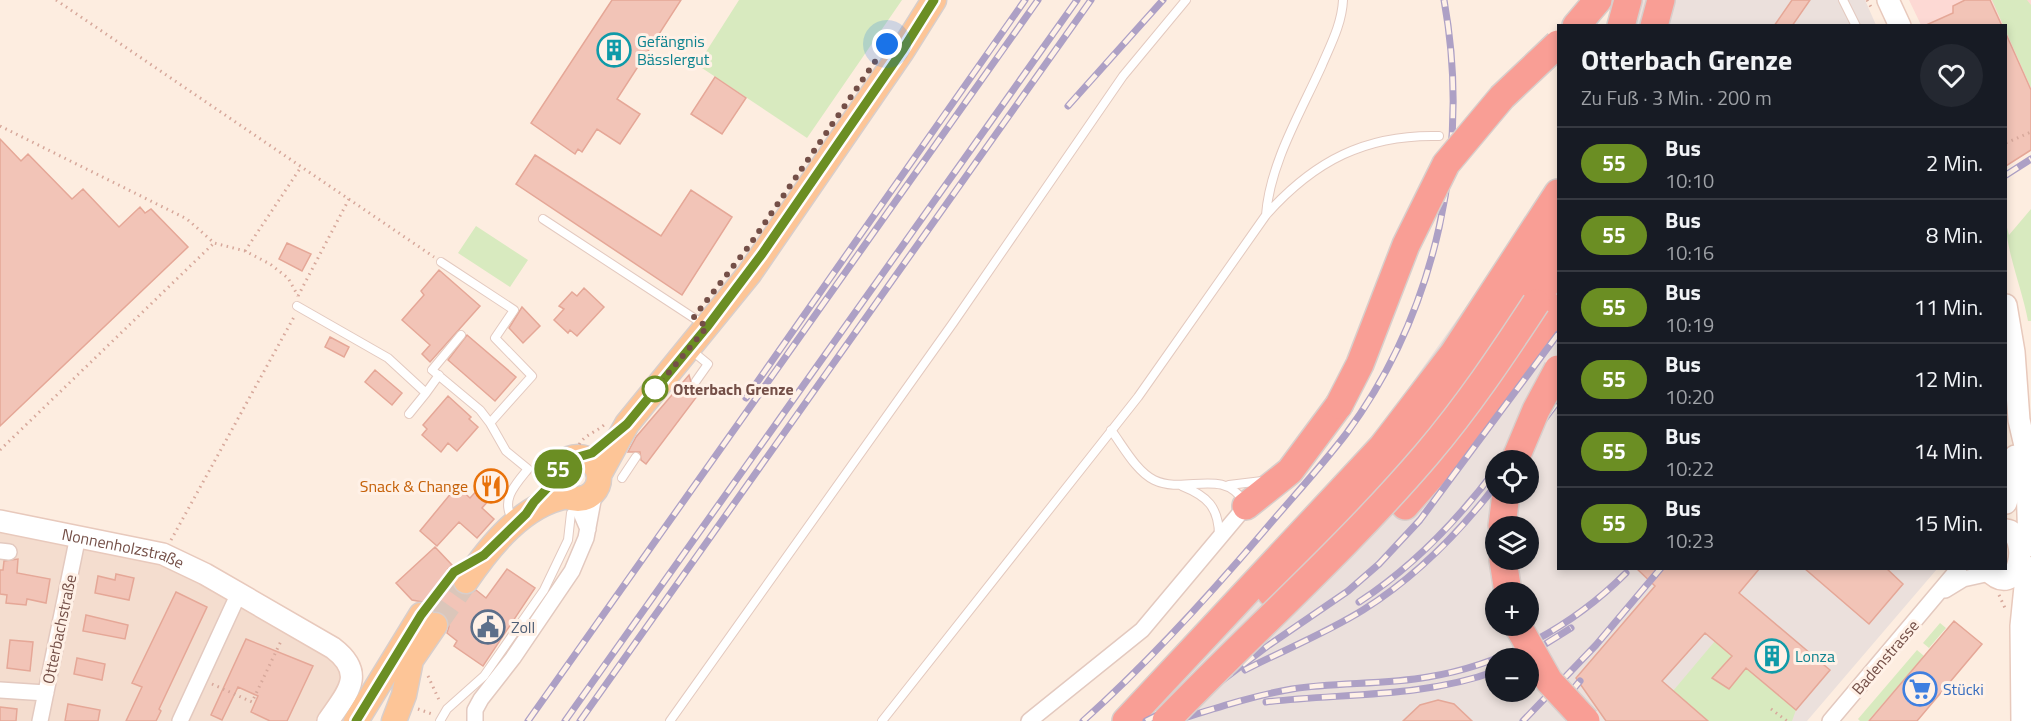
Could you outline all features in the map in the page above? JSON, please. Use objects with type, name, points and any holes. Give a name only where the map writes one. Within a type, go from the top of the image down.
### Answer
[{"type":"highway","points":[[1578,24],[1598,0]]},
{"type":"highway","points":[[1622,24],[1628,0]]},
{"type":"highway","points":[[1633,24],[1639,0]]},
{"type":"highway","points":[[1655,24],[1661,0]]},
{"type":"highway","points":[[1662,24],[1667,0]]},
{"type":"highway","points":[[1674,24],[1678,0]]},
{"type":"highway","points":[[1246,506],[1290,471],[1337,407],[1360,364],[1406,245],[1446,164],[1502,97],[1557,45]]},
{"type":"highway","points":[[1126,721],[1375,455],[1453,354],[1557,194]]},
{"type":"highway","points":[[1143,721],[1345,518],[1415,440],[1474,365],[1496,332],[1557,221]]},
{"type":"highway","points":[[1166,721],[1384,502],[1427,454],[1502,356],[1557,264]]},
{"type":"highway","points":[[1180,721],[1422,489],[1473,429],[1557,309]]},
{"type":"highway","points":[[1519,450],[1536,410],[1557,371]]},
{"type":"highway","points":[[1524,636],[1549,681],[1586,721]]},
{"type":"main road","points":[[460,577],[520,519],[534,502],[584,482],[617,424],[707,327],[762,254],[902,51],[934,0]]},
{"type":"main road","points":[[1888,0],[1899,24]]},
{"type":"main road","points":[[2007,311],[2014,352],[2019,420],[2026,450],[2028,557],[2021,626],[2022,721]]},
{"type":"main road","points":[[2007,499],[2014,473],[2019,420]]},
{"type":"main road","name":"Nonnenholzstraße","points":[[0,521],[163,554],[239,593],[333,648],[350,664],[352,676],[351,684],[328,721]]},
{"type":"main road","points":[[2007,530],[2018,534],[2028,557]]},
{"type":"main road","points":[[1991,573],[2014,577],[2028,557]]},
{"type":"main road","points":[[1991,573],[2006,586],[2021,626]]},
{"type":"main road","points":[[356,721],[382,680],[404,657],[428,620]]},
{"type":"main road","points":[[398,711],[404,657]]},
{"type":"street","points":[[584,482],[588,529]]},
{"type":"street","points":[[476,721],[475,710],[480,699],[508,654],[572,571],[588,529],[584,482]]},
{"type":"street","points":[[1029,721],[1142,630],[1246,506]]},
{"type":"street","name":"Otterbachstraße","points":[[40,721],[78,536]]},
{"type":"street","name":"Badenstrasse","points":[[1830,721],[1940,594],[1958,570]]},
{"type":"street","name":"Badenstrasse","points":[[1940,594],[1963,579],[1991,573]]},
{"type":"street","points":[[180,721],[239,593]]},
{"type":"street","points":[[0,690],[46,693]]},
{"type":"lane","points":[[670,721],[952,323],[1123,76],[1186,0]]},
{"type":"lane","points":[[1266,215],[1269,191],[1338,27],[1343,0]]},
{"type":"lane","points":[[1843,0],[1855,24]]},
{"type":"lane","points":[[882,721],[1138,397],[1266,215],[1299,181],[1337,157],[1374,142],[1394,138],[1439,136]]},
{"type":"lane","points":[[543,219],[675,303],[707,327]]},
{"type":"lane","points":[[441,262],[514,310],[495,338],[532,376],[490,423]]},
{"type":"lane","points":[[297,306],[388,358],[426,393]]},
{"type":"lane","points":[[460,335],[432,369],[480,410],[506,451],[528,469],[509,494],[508,508],[520,519]]},
{"type":"lane","points":[[689,348],[708,364],[696,381]]},
{"type":"lane","points":[[409,414],[439,375]]},
{"type":"lane","points":[[1111,430],[1147,475],[1161,482],[1181,485],[1255,483],[1272,475],[1337,407]]},
{"type":"lane","points":[[440,721],[447,709],[508,654],[544,590],[568,540],[571,513],[584,482],[636,457]]},
{"type":"lane","points":[[1181,485],[1209,500],[1216,512],[1219,538]]},
{"type":"lane","points":[[1229,485],[1237,492],[1246,506]]},
{"type":"path","points":[[56,0],[441,262]]},
{"type":"path","points":[[0,126],[187,219],[214,243],[244,251],[270,264],[288,278],[298,296]]},
{"type":"path","points":[[2007,143],[2031,132]]},
{"type":"path","points":[[244,251],[301,167]]},
{"type":"path","points":[[163,554],[284,336],[297,306],[298,296],[348,199]]},
{"type":"path","points":[[0,450],[214,243]]},
{"type":"path","points":[[584,482],[577,447],[580,441],[617,424]]},
{"type":"path","points":[[200,678],[252,702],[289,623]]},
{"type":"path","points":[[1771,709],[1787,721]]},
{"type":"shaded area","points":[[1618,0],[1865,0],[1876,24],[1613,24]]},
{"type":"shaded area","points":[[1909,0],[2031,0],[2031,150],[2007,166],[2007,24],[1921,24]]},
{"type":"shaded area","points":[[1557,178],[1557,570],[1936,570],[1807,721],[1114,721],[1385,421]]},
{"type":"shaded area","points":[[0,515],[160,546],[351,652],[359,660],[363,670],[360,683],[336,721],[0,721]]},
{"type":"green space","points":[[739,0],[902,0],[807,138],[702,68],[704,55]]},
{"type":"green space","points":[[1992,0],[2027,0],[2031,5],[2031,88],[2007,34],[2007,24],[2003,24]]},
{"type":"green space","points":[[2031,209],[2031,321],[2028,321],[2009,246],[2007,228],[2009,235]]},
{"type":"green space","points":[[476,226],[528,260],[510,287],[458,253]]},
{"type":"green space","points":[[1940,623],[1946,628],[1929,648],[1923,643]]},
{"type":"green space","points":[[1715,641],[1796,710],[1792,721],[1708,721],[1673,691]]},
{"type":"green space","points":[[1917,650],[1924,656],[1868,721],[1860,721],[1858,719]]},
{"type":"building","name":"Gefängnis Bässlergut","points":[[612,0],[681,0],[617,99],[640,114],[620,144],[597,129],[582,152],[578,149],[575,154],[531,123]]},
{"type":"building","points":[[1792,0],[1810,0],[1793,24],[1775,24]]},
{"type":"building","points":[[1965,0],[1990,0],[2001,24],[1928,24],[1953,13],[1953,6]]},
{"type":"building","points":[[2007,36],[2031,90],[2031,150],[2007,165]]},
{"type":"building","points":[[715,77],[746,98],[722,134],[691,114]]},
{"type":"building","points":[[0,139],[21,161],[28,154],[72,199],[83,189],[119,227],[140,207],[145,213],[151,209],[188,247],[0,426]]},
{"type":"building","points":[[535,155],[661,236],[691,190],[732,217],[682,295],[516,184]]},
{"type":"building","points":[[287,243],[311,254],[302,271],[279,259]]},
{"type":"building","points":[[439,270],[480,306],[430,362],[422,354],[430,345],[402,320],[424,295],[421,291]]},
{"type":"building","points":[[584,288],[604,307],[577,336],[570,330],[568,333],[554,320],[564,309],[559,306],[572,292],[577,296]]},
{"type":"building","points":[[522,307],[540,326],[523,343],[509,328]]},
{"type":"building","points":[[467,335],[516,377],[495,401],[448,360]]},
{"type":"building","points":[[330,337],[349,347],[344,357],[325,347]]},
{"type":"building","points":[[375,370],[402,393],[392,405],[365,382]]},
{"type":"building","points":[[689,375],[692,386],[704,387],[646,464],[641,460],[640,452],[628,452],[636,437]]},
{"type":"building","points":[[448,396],[471,417],[469,419],[478,427],[457,451],[448,443],[441,452],[422,435],[427,429],[423,425]]},
{"type":"building","points":[[494,472],[505,482],[482,508],[494,519],[477,538],[459,522],[437,546],[420,531],[457,486],[470,498]]},
{"type":"building","points":[[435,547],[452,565],[448,569],[454,574],[453,586],[458,593],[465,595],[476,590],[486,598],[507,569],[535,588],[483,666],[454,646],[457,641],[447,633],[449,626],[443,614],[434,611],[428,603],[412,600],[396,583]]},
{"type":"building","points":[[18,559],[17,573],[50,579],[46,603],[27,599],[26,605],[6,603],[7,595],[0,594],[0,570],[3,570],[4,561]]},
{"type":"building","points":[[1638,570],[1758,570],[1739,593],[1830,670],[1796,710],[1746,668],[1729,689],[1712,678],[1732,656],[1705,633],[1662,681],[1708,721],[1606,721],[1576,678],[1655,586]]},
{"type":"building","points":[[1806,570],[1888,570],[1903,584],[1869,624]]},
{"type":"building","points":[[116,574],[134,578],[129,600],[95,593],[98,576],[115,580]]},
{"type":"building","points":[[176,592],[207,607],[159,709],[161,711],[156,721],[126,721],[142,687],[132,683]]},
{"type":"building","points":[[86,615],[128,625],[125,639],[83,631]]},
{"type":"building","name":"Stücki","points":[[1954,621],[1982,644],[1917,721],[1869,721]]},
{"type":"building","points":[[246,639],[313,666],[287,721],[270,721],[251,712],[258,696],[238,687],[222,720],[211,715]]},
{"type":"building","points":[[10,640],[33,642],[30,671],[7,668]]},
{"type":"building","points":[[77,658],[105,664],[102,680],[74,674]]},
{"type":"building","points":[[1438,700],[1454,704],[1472,721],[1403,721],[1420,705]]},
{"type":"building","points":[[68,704],[100,710],[98,721],[65,721]]},
{"type":"building","points":[[0,707],[17,709],[16,721],[0,721]]},
{"type":"tunnel","points":[[435,625],[466,581]]},
{"type":"railway","points":[[746,398],[1025,0]]},
{"type":"railway","points":[[528,721],[1038,0]]},
{"type":"railway","points":[[565,721],[1077,0]]},
{"type":"railway","points":[[580,721],[1091,0]]},
{"type":"railway","points":[[1068,106],[1163,0]]},
{"type":"railway","points":[[1083,721],[1177,629],[1326,459],[1346,434],[1377,386],[1404,335],[1424,282],[1439,227],[1449,170],[1453,113],[1451,56],[1444,0]]},
{"type":"railway","points":[[2007,174],[2031,159]]},
{"type":"railway","points":[[1146,721],[1212,688],[1269,645],[1348,591],[1379,564],[1420,520],[1557,335]]},
{"type":"railway","points":[[1509,450],[1557,385]]},
{"type":"railway","points":[[1521,450],[1557,402]]},
{"type":"railway","points":[[1359,602],[1398,573],[1434,541],[1485,483]]},
{"type":"railway","points":[[1245,670],[1334,626],[1382,597],[1435,554],[1485,499]]},
{"type":"railway","points":[[1523,721],[1596,645],[1659,570]]},
{"type":"railway","points":[[1174,721],[1247,699],[1292,689],[1411,680],[1483,663],[1510,653],[1560,626],[1583,610],[1626,573]]},
{"type":"railway","points":[[1539,648],[1571,628]]},
{"type":"railway","points":[[1266,702],[1411,690],[1440,686],[1485,675]]},
{"type":"railway","points":[[1570,693],[1580,681]]},
{"type":"bus line","name":"55","points":[[356,721],[421,615],[454,572],[484,555],[526,514],[534,502],[552,486],[558,469],[564,461],[592,453],[627,424],[707,327],[749,274],[902,51],[934,0]]},
{"type":"place","name":"Gefängnis Bässlergut","points":[[614,50]]},
{"type":"place","name":"Otterbach Grenze","points":[[655,389]]},
{"type":"place","name":"Snack & Change","points":[[491,486]]},
{"type":"place","name":"Zoll","points":[[488,627]]},
{"type":"place","name":"Lonza","points":[[1772,656]]},
{"type":"place","name":"Stücki","points":[[1920,689]]},
{"type":"route","points":[[655,389],[707,327],[694,317],[749,246],[887,44]]}]
